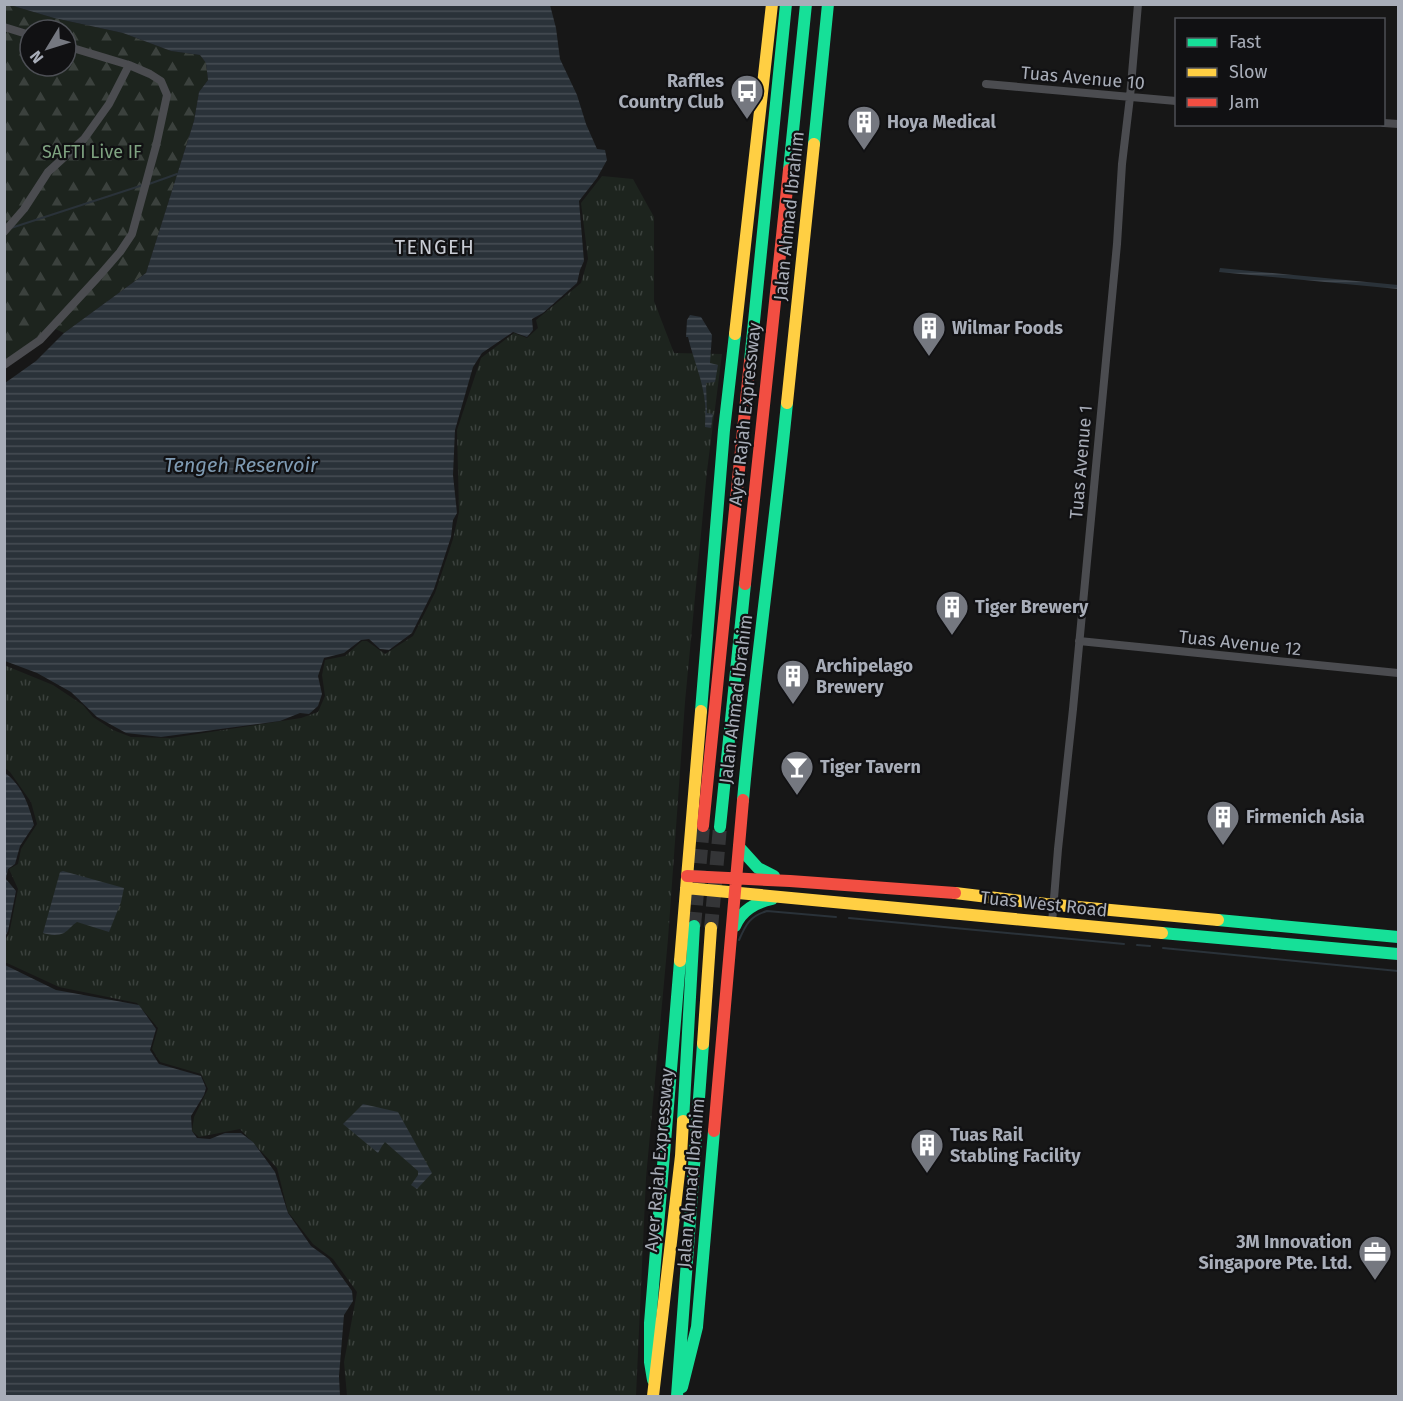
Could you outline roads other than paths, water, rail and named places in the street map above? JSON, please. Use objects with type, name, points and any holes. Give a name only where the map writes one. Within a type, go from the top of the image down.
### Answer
[{"type":"main road","name":"Jalan Ahmad Ibrahim","points":[[653,1390],[650,1371],[650,1323],[724,430],[772,4]]},
{"type":"main road","name":"Ayer Rajah Expressway","points":[[703,826],[786,4]]},
{"type":"main road","name":"Ayer Rajah Expressway","points":[[720,827],[806,4]]},
{"type":"main road","name":"Jalan Ahmad Ibrahim","points":[[678,1396],[697,1327],[749,735],[780,475],[828,4]]},
{"type":"main road","points":[[739,848],[763,873],[790,881]]},
{"type":"main road","name":"Tuas West Road","points":[[687,882],[736,885],[790,881],[938,891],[1053,905],[1398,938]]},
{"type":"main road","name":"Tuas West Road","points":[[736,885],[746,894],[1398,954]]},
{"type":"main road","points":[[732,936],[738,918],[753,904],[789,897]]},
{"type":"main road","name":"Ayer Rajah Expressway","points":[[653,1390],[681,1156],[694,926]]},
{"type":"main road","name":"Ayer Rajah Expressway","points":[[678,1396],[711,928]]},
{"type":"street","name":"Tuas Avenue 1","points":[[1052,923],[1138,4]]},
{"type":"street","points":[[4,365],[40,340],[120,252],[132,234],[156,146],[167,95],[161,81],[129,65],[78,50]]},
{"type":"street","points":[[4,232],[24,209],[48,172],[84,139],[110,104],[129,65]]},
{"type":"street","name":"Tuas Avenue 10","points":[[986,84],[1175,101]]},
{"type":"street","name":"Tuas Avenue 12","points":[[1079,642],[1398,673]]},
{"type":"water","name":"Tengeh Reservoir","points":[[10,5],[550,5],[560,59],[577,95],[597,149],[605,150],[607,160],[597,178],[579,201],[584,261],[577,283],[543,313],[532,319],[533,330],[527,337],[513,332],[482,353],[473,367],[455,430],[453,475],[457,513],[453,520],[451,537],[434,589],[412,633],[389,650],[380,649],[369,639],[361,640],[344,653],[324,658],[318,676],[322,694],[318,706],[309,714],[300,713],[280,721],[161,737],[126,733],[97,717],[71,692],[37,673],[5,661],[5,383],[36,361],[64,333],[146,273],[194,121],[199,92],[208,80],[206,63],[200,55],[171,51],[123,33],[78,23],[78,18],[54,18]]},
{"type":"water","points":[[1220,268],[1398,285],[1398,289],[1219,272]]},
{"type":"water","points":[[690,315],[701,317],[712,335],[710,363],[718,365],[715,382],[706,383],[707,413],[713,414],[711,428],[705,427],[702,386],[688,337],[686,337],[687,320]]},
{"type":"water","points":[[5,773],[16,783],[24,796],[34,825],[20,846],[15,864],[8,869],[6,879],[16,891],[5,937]]},
{"type":"water","points":[[60,872],[124,888],[109,932],[77,922],[62,934],[43,933]]},
{"type":"water","points":[[5,965],[56,990],[139,1005],[156,1029],[150,1050],[159,1064],[201,1076],[206,1088],[191,1116],[192,1131],[197,1138],[210,1139],[225,1133],[241,1133],[253,1142],[275,1172],[288,1213],[311,1246],[329,1259],[352,1291],[353,1301],[344,1315],[339,1376],[340,1396],[5,1396]]},
{"type":"water","points":[[363,1104],[398,1112],[432,1173],[417,1189],[411,1185],[418,1171],[385,1142],[378,1153],[343,1124]]},
{"type":"waterway","points":[[149,184],[177,174]]},
{"type":"waterway","points":[[11,228],[143,185]]},
{"type":"waterway","points":[[739,940],[749,921],[756,915],[767,911],[836,917]]},
{"type":"waterway","points":[[849,918],[1124,944]]},
{"type":"waterway","points":[[1137,945],[1150,946]]},
{"type":"waterway","points":[[1163,948],[1398,971]]},
{"type":"tunnel","points":[[694,926],[703,826]]},
{"type":"tunnel","points":[[711,928],[720,827]]},
{"type":"place","name":"Raffles Country Club","points":[[747,120]]},
{"type":"place","name":"Hoya Medical","points":[[864,151]]},
{"type":"place","name":"Wilmar Foods","points":[[929,357]]},
{"type":"place","name":"Tiger Brewery","points":[[952,636]]},
{"type":"place","name":"Archipelago Brewery","points":[[793,705]]},
{"type":"place","name":"Tiger Tavern","points":[[797,796]]},
{"type":"place","name":"Firmenich Asia","points":[[1223,846]]},
{"type":"place","name":"Tuas Rail Stabling Facility","points":[[927,1174]]},
{"type":"place","name":"3M Innovation Singapore Pte. Ltd.","points":[[1375,1281]]},
{"type":"district","name":"TENGEH","points":[[435,247]]},
{"type":"park label","name":"SAFTI Live IF","points":[[92,152]]}]
